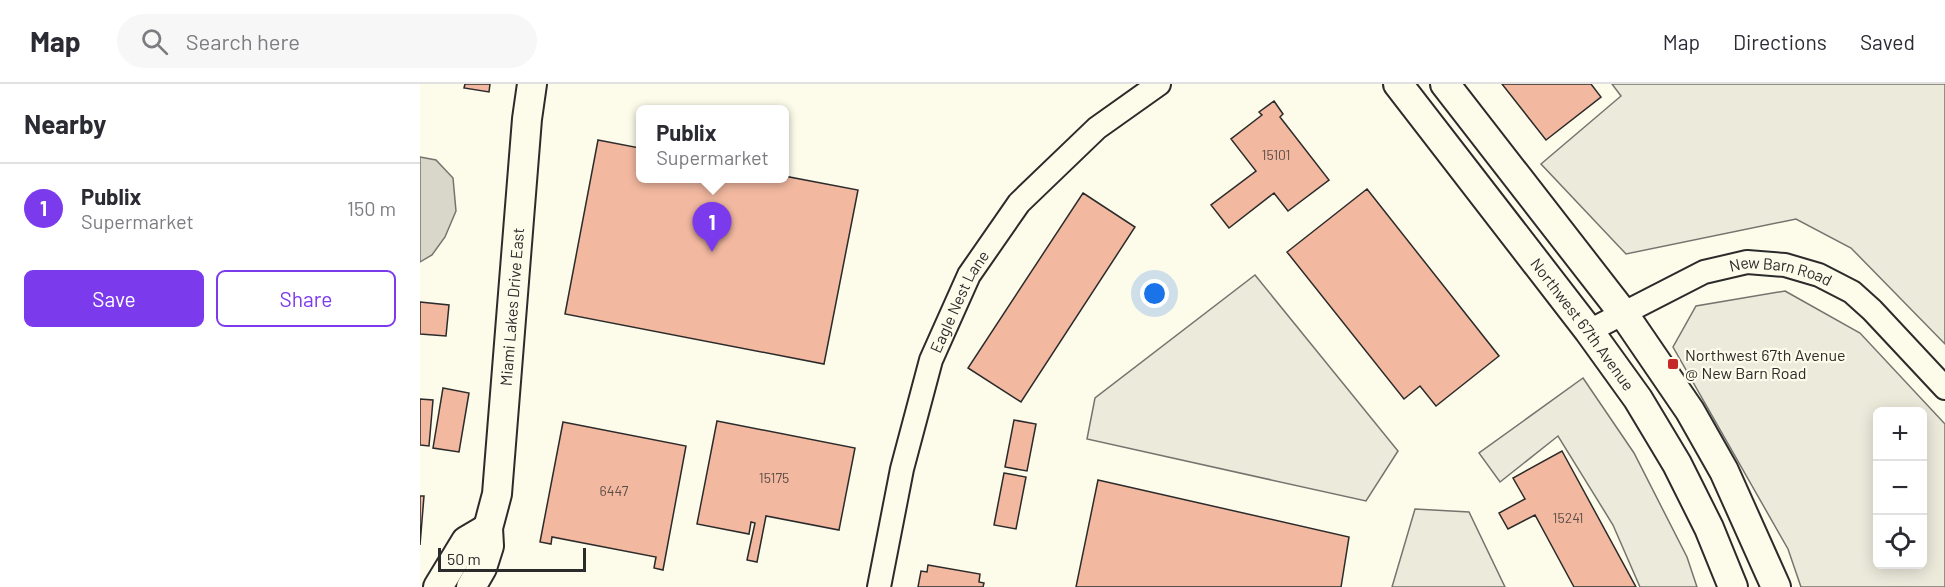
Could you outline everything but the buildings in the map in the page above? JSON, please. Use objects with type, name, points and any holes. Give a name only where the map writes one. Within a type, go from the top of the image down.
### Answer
[{"type":"main road","name":"Miami Lakes Drive East","points":[[471,587],[482,567],[489,546],[488,528],[497,494],[527,119],[532,84]]},
{"type":"main road","name":"Northwest 67th Avenue","points":[[1398,84],[1589,331],[1638,399],[1677,464],[1709,528],[1733,587]]},
{"type":"main road","points":[[1445,84],[1623,313],[1690,411],[1724,471],[1776,587]]},
{"type":"main road","points":[[438,587],[466,542],[488,528]]},
{"type":"street","name":"Eagle Nest Lane","points":[[879,587],[902,469],[931,360],[969,275],[1019,203],[1097,128],[1159,84]]},
{"type":"street","name":"New Barn Road","points":[[1589,331],[1693,276],[1734,264],[1757,261],[1803,269],[1840,284],[1852,292],[1872,310],[1945,388]]},
{"type":"shaded area","points":[[1612,84],[1945,84],[1945,344],[1851,248],[1796,219],[1626,254],[1541,164],[1621,96]]},
{"type":"shaded area","points":[[420,157],[436,160],[453,178],[456,211],[445,237],[432,255],[420,262]]},
{"type":"shaded area","points":[[1255,275],[1398,451],[1366,501],[1087,439],[1095,398]]},
{"type":"shaded area","points":[[1785,291],[1860,333],[1945,424],[1945,587],[1801,587],[1788,549],[1673,347],[1696,306]]},
{"type":"shaded area","points":[[1583,378],[1634,453],[1687,557],[1697,587],[1640,587],[1613,525],[1558,436],[1500,482],[1479,453]]},
{"type":"shaded area","points":[[1415,509],[1469,512],[1505,587],[1392,587]]},
{"type":"place","name":"Publix","points":[[712,252]]},
{"type":"place","name":"Northwest 67th Avenue @ New Barn Road","points":[[1673,364]]}]
